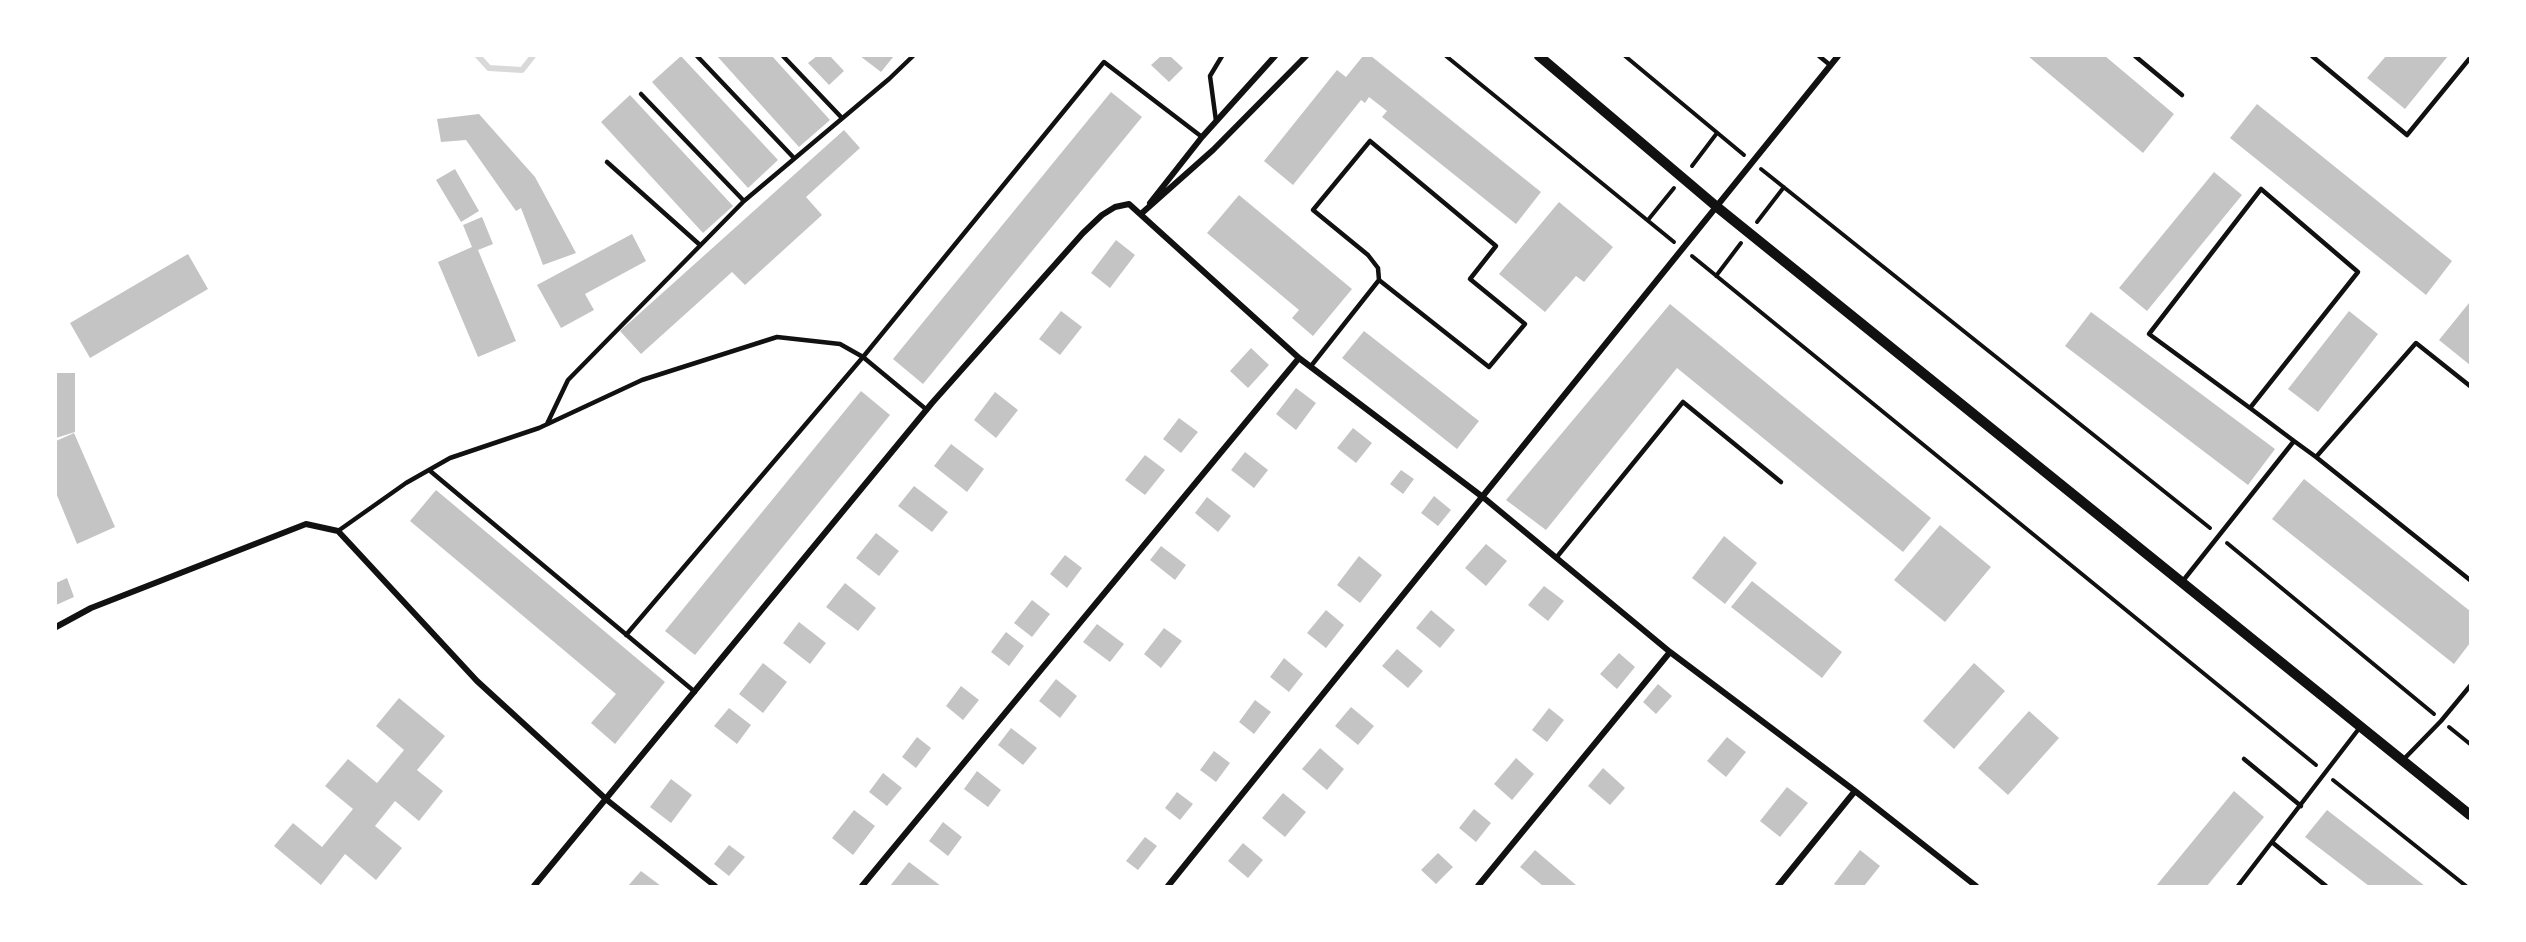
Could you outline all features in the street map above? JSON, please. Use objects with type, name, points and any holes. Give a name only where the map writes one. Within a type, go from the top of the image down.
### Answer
[{"type":"street","points":[[1142,213],[1202,137],[1275,56]]},
{"type":"street","points":[[1142,213],[1213,150],[1306,56]]},
{"type":"street","points":[[1539,56],[1718,207],[2470,815]]},
{"type":"street","points":[[1168,886],[1484,498],[1838,56]]},
{"type":"street","points":[[534,886],[927,410],[1083,233],[1102,215],[1115,207],[1129,204],[1142,213],[1299,358],[1484,498],[1670,652],[1855,791],[1976,886]]},
{"type":"street","points":[[862,886],[1299,358]]},
{"type":"street","points":[[56,627],[91,608],[306,524],[338,531],[477,681],[607,800],[715,886]]},
{"type":"street","points":[[1478,886],[1670,652]]},
{"type":"street","points":[[1778,886],[1855,791]]},
{"type":"lane","points":[[697,56],[794,158]]},
{"type":"lane","points":[[783,56],[842,118]]},
{"type":"lane","points":[[547,424],[568,380],[700,245],[744,201],[889,79],[912,56]]},
{"type":"lane","points":[[1216,121],[1210,76],[1222,56]]},
{"type":"lane","points":[[1819,56],[1830,65]]},
{"type":"lane","points":[[2135,56],[2182,95]]},
{"type":"lane","points":[[2312,56],[2407,135],[2470,58]]},
{"type":"lane","points":[[626,635],[862,357],[1104,62],[1202,137]]},
{"type":"lane","points":[[641,94],[744,201]]},
{"type":"lane","points":[[1311,366],[1379,280],[1378,268],[1368,255],[1313,210],[1370,141],[1496,246],[1470,279],[1525,324],[1489,367],[1379,280]]},
{"type":"lane","points":[[607,162],[700,245]]},
{"type":"lane","points":[[2250,408],[2358,272],[2261,189],[2149,334],[2316,457],[2469,577]]},
{"type":"lane","points":[[338,531],[406,483],[450,458],[547,424],[642,380],[777,337],[840,344],[862,357],[927,410]]},
{"type":"lane","points":[[2316,457],[2416,343],[2470,386]]},
{"type":"lane","points":[[1556,558],[1683,402],[1781,482]]},
{"type":"lane","points":[[2182,582],[2294,441]]},
{"type":"lane","points":[[429,470],[695,692]]},
{"type":"lane","points":[[2403,760],[2441,721],[2470,686]]},
{"type":"lane","points":[[2238,886],[2361,726]]},
{"type":"lane","points":[[2244,759],[2301,806]]},
{"type":"lane","points":[[2273,843],[2326,886]]},
{"type":"path","points":[[1446,56],[2466,886]]},
{"type":"path","points":[[1625,56],[1753,163],[2219,536],[2470,744]]},
{"type":"building","points":[[681,56],[778,160],[748,188],[652,82]]},
{"type":"building","points":[[717,56],[772,56],[830,120],[799,147]]},
{"type":"building","points":[[817,56],[830,56],[844,71],[829,85],[808,63]]},
{"type":"building","points":[[860,56],[894,56],[881,72]]},
{"type":"building","points":[[1161,56],[1170,56],[1183,68],[1169,82],[1151,65]]},
{"type":"building","points":[[1363,56],[1371,56],[1541,192],[1516,224],[1382,117],[1387,111],[1369,97],[1365,103],[1361,100],[1293,185],[1264,161],[1337,70],[1346,77]]},
{"type":"building","points":[[2028,56],[2105,56],[2174,114],[2143,153]]},
{"type":"building","points":[[2386,56],[2448,56],[2405,109],[2367,78]]},
{"type":"building","points":[[1111,92],[1142,117],[923,384],[893,359]]},
{"type":"building","points":[[630,95],[733,206],[703,233],[601,122]]},
{"type":"building","points":[[2257,104],[2452,261],[2426,295],[2230,138]]},
{"type":"building","points":[[479,114],[535,177],[576,253],[543,265],[521,208],[516,211],[466,140],[441,142],[437,119]]},
{"type":"building","points":[[844,130],[860,148],[806,197],[822,215],[745,285],[732,272],[641,354],[620,331]]},
{"type":"building","points":[[455,169],[479,211],[461,222],[436,180]]},
{"type":"building","points":[[2214,172],[2242,195],[2147,311],[2119,288]]},
{"type":"building","points":[[1239,195],[1352,289],[1313,336],[1292,318],[1299,310],[1207,233]]},
{"type":"building","points":[[1559,202],[1613,247],[1584,282],[1576,276],[1545,312],[1499,274]]},
{"type":"building","points":[[482,217],[493,244],[478,250],[516,341],[478,357],[438,262],[472,247],[463,225]]},
{"type":"building","points":[[632,234],[646,261],[585,294],[594,310],[561,328],[537,285]]},
{"type":"building","points":[[1116,240],[1135,255],[1110,288],[1091,273]]},
{"type":"building","points":[[188,254],[208,289],[90,358],[70,323]]},
{"type":"building","points":[[1670,304],[1931,518],[1903,552],[1677,368],[1546,530],[1506,500]]},
{"type":"building","points":[[2470,304],[2470,365],[2439,340]]},
{"type":"building","points":[[1061,311],[1082,327],[1060,355],[1039,339]]},
{"type":"building","points":[[2349,311],[2378,334],[2318,412],[2288,389]]},
{"type":"building","points":[[2091,312],[2275,449],[2248,485],[2065,346]]},
{"type":"building","points":[[1364,331],[1479,421],[1457,449],[1342,358]]},
{"type":"building","points":[[1251,348],[1269,365],[1248,388],[1230,371]]},
{"type":"building","points":[[56,373],[75,373],[75,432],[56,438]]},
{"type":"building","points":[[1296,388],[1316,403],[1296,430],[1276,414]]},
{"type":"building","points":[[861,391],[890,415],[695,655],[665,631]]},
{"type":"building","points":[[995,392],[1018,410],[996,438],[974,420]]},
{"type":"building","points":[[1179,418],[1198,432],[1181,453],[1163,439]]},
{"type":"building","points":[[1353,428],[1372,443],[1356,463],[1337,448]]},
{"type":"building","points":[[74,433],[115,527],[77,544],[56,493],[56,441]]},
{"type":"building","points":[[951,444],[984,469],[967,492],[934,466]]},
{"type":"building","points":[[1245,452],[1268,470],[1254,488],[1231,470]]},
{"type":"building","points":[[1145,455],[1165,470],[1145,495],[1125,480]]},
{"type":"building","points":[[1401,470],[1414,479],[1403,494],[1390,484]]},
{"type":"building","points":[[2304,479],[2470,611],[2470,643],[2454,664],[2272,519]]},
{"type":"building","points":[[914,486],[948,512],[932,532],[898,506]]},
{"type":"building","points":[[436,490],[665,682],[615,744],[591,723],[616,694],[410,521]]},
{"type":"building","points":[[1434,496],[1451,510],[1438,526],[1421,513]]},
{"type":"building","points":[[1207,497],[1231,516],[1218,532],[1195,513]]},
{"type":"building","points":[[1940,525],[1991,567],[1945,622],[1894,580]]},
{"type":"building","points":[[876,533],[899,551],[879,576],[856,558]]},
{"type":"building","points":[[1724,536],[1757,563],[1725,604],[1692,578]]},
{"type":"building","points":[[1486,544],[1507,561],[1486,586],[1465,568]]},
{"type":"building","points":[[1161,546],[1186,565],[1175,580],[1150,560]]},
{"type":"building","points":[[1065,555],[1082,568],[1067,588],[1050,574]]},
{"type":"building","points":[[1359,556],[1382,575],[1360,603],[1337,585]]},
{"type":"building","points":[[67,578],[74,597],[56,605],[56,583]]},
{"type":"building","points":[[1752,581],[1842,652],[1822,678],[1731,607]]},
{"type":"building","points":[[845,583],[876,608],[858,631],[826,607]]},
{"type":"building","points":[[1544,586],[1564,601],[1548,621],[1528,605]]},
{"type":"building","points":[[1032,600],[1050,614],[1032,637],[1014,623]]},
{"type":"building","points":[[1326,610],[1344,625],[1326,648],[1307,633]]},
{"type":"building","points":[[1431,610],[1455,630],[1440,648],[1416,628]]},
{"type":"building","points":[[799,622],[826,643],[810,664],[783,643]]},
{"type":"building","points":[[1097,624],[1124,644],[1110,662],[1083,642]]},
{"type":"building","points":[[1164,628],[1182,641],[1161,668],[1144,654]]},
{"type":"building","points":[[1006,632],[1024,646],[1009,666],[991,652]]},
{"type":"building","points":[[1397,649],[1423,671],[1408,688],[1382,666]]},
{"type":"building","points":[[1619,653],[1635,667],[1617,689],[1600,674]]},
{"type":"building","points":[[1284,658],[1303,674],[1289,692],[1270,677]]},
{"type":"building","points":[[763,663],[787,682],[763,713],[739,694]]},
{"type":"building","points":[[1974,663],[2005,691],[1954,749],[1923,721]]},
{"type":"building","points":[[1056,679],[1077,696],[1060,718],[1039,701]]},
{"type":"building","points":[[1658,684],[1672,696],[1656,714],[1643,702]]},
{"type":"building","points":[[961,686],[979,700],[963,720],[946,706]]},
{"type":"building","points":[[399,698],[445,736],[417,770],[443,791],[419,821],[395,801],[375,826],[402,848],[376,880],[345,854],[321,885],[274,846],[293,823],[322,847],[353,809],[325,786],[348,759],[377,783],[404,750],[376,726]]},
{"type":"building","points":[[1255,700],[1271,712],[1254,734],[1239,722]]},
{"type":"building","points":[[1351,707],[1374,726],[1358,745],[1335,726]]},
{"type":"building","points":[[729,708],[751,725],[737,744],[714,726]]},
{"type":"building","points":[[1549,708],[1564,720],[1547,742],[1532,730]]},
{"type":"building","points":[[2029,711],[2059,738],[2008,795],[1978,768]]},
{"type":"building","points":[[1011,728],[1037,748],[1023,765],[998,745]]},
{"type":"building","points":[[917,737],[931,748],[916,768],[902,757]]},
{"type":"building","points":[[1727,737],[1746,752],[1726,777],[1707,761]]},
{"type":"building","points":[[1320,748],[1344,769],[1327,790],[1302,769]]},
{"type":"building","points":[[1214,751],[1230,763],[1216,782],[1200,770]]},
{"type":"building","points":[[1516,758],[1534,774],[1512,800],[1494,784]]},
{"type":"building","points":[[1603,768],[1625,788],[1610,805],[1588,786]]},
{"type":"building","points":[[977,771],[1001,790],[988,807],[964,789]]},
{"type":"building","points":[[883,773],[902,788],[887,806],[869,792]]},
{"type":"building","points":[[671,779],[692,795],[671,823],[650,807]]},
{"type":"building","points":[[1787,787],[1808,803],[1780,837],[1760,821]]},
{"type":"building","points":[[2234,791],[2264,817],[2207,886],[2156,886]]},
{"type":"building","points":[[1177,792],[1193,804],[1180,820],[1165,808]]},
{"type":"building","points":[[1283,793],[1306,812],[1285,837],[1262,818]]},
{"type":"building","points":[[1474,809],[1491,823],[1476,842],[1459,828]]},
{"type":"building","points":[[854,810],[875,826],[853,855],[832,838]]},
{"type":"building","points":[[2327,810],[2425,886],[2369,886],[2305,837]]},
{"type":"building","points":[[943,822],[962,837],[948,856],[929,841]]},
{"type":"building","points":[[1145,837],[1157,846],[1138,870],[1126,861]]},
{"type":"building","points":[[1243,843],[1263,860],[1248,878],[1228,861]]},
{"type":"building","points":[[729,845],[745,857],[729,876],[714,864]]},
{"type":"building","points":[[1535,850],[1576,885],[1543,886],[1520,867]]},
{"type":"building","points":[[1860,850],[1880,866],[1864,886],[1834,884]]},
{"type":"building","points":[[1438,853],[1453,867],[1436,884],[1421,870]]},
{"type":"building","points":[[909,862],[941,886],[890,886]]},
{"type":"building","points":[[641,871],[661,886],[628,886]]},
{"type":"waterway","points":[[478,56],[489,68],[522,70],[533,56]]}]
